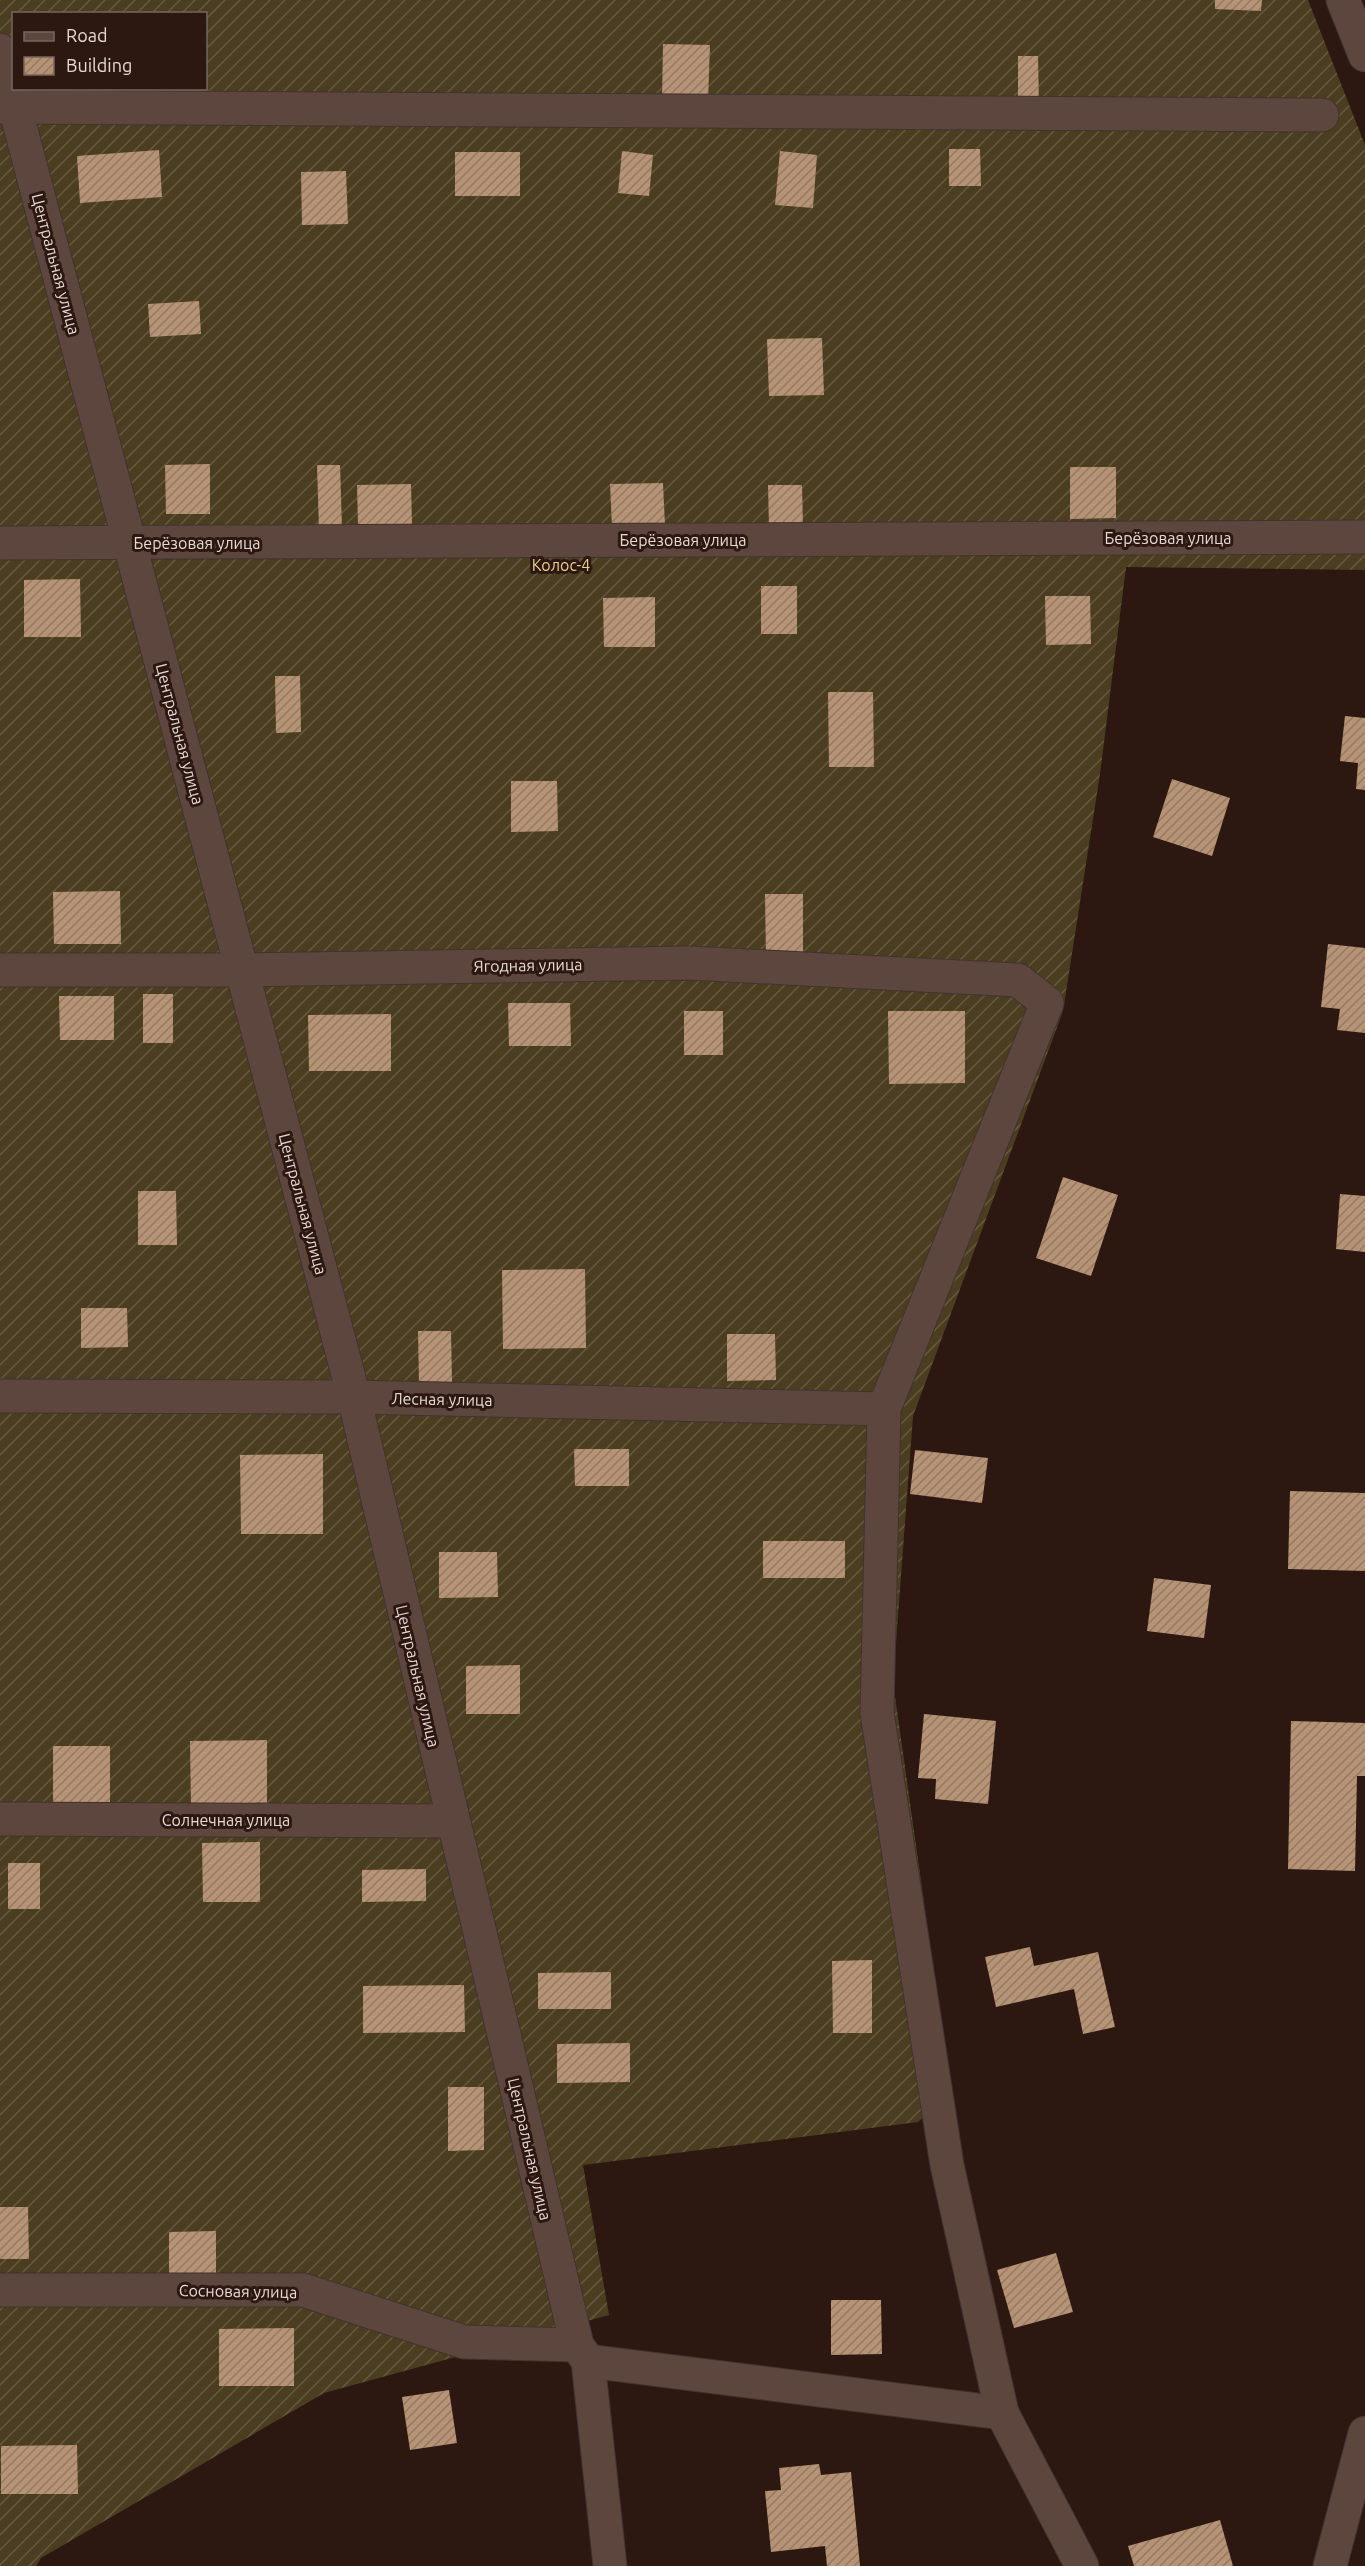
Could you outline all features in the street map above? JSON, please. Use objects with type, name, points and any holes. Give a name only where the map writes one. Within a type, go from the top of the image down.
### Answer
[{"type":"street","points":[[1343,0],[1365,55]]},
{"type":"street","name":"Центральная улица","points":[[0,50],[7,107],[130,543],[354,1397],[452,1821],[583,2353],[610,2566]]},
{"type":"street","points":[[7,107],[1322,115]]},
{"type":"street","name":"Берёзовая улица","points":[[0,543],[1365,537]]},
{"type":"street","name":"Ягодная улица","points":[[0,970],[242,970],[689,963],[1018,980],[1047,1003],[884,1408]]},
{"type":"street","name":"Лесная улица","points":[[0,1396],[354,1397],[884,1408]]},
{"type":"street","points":[[884,1408],[877,1713],[947,2165],[1002,2413],[1082,2566]]},
{"type":"street","name":"Солнечная улица","points":[[0,1819],[452,1821]]},
{"type":"street","name":"Сосновая улица","points":[[0,2289],[303,2290],[464,2342],[583,2353],[1002,2413]]},
{"type":"street","points":[[1330,2566],[1365,2433]]},
{"type":"green space","name":"Колос-4","points":[[0,0],[1308,0],[1365,145],[1365,570],[1126,567],[1100,774],[1063,1011],[913,1416],[893,1682],[951,2094],[918,2122],[583,2165],[609,2315],[324,2393],[41,2558],[36,2566],[0,2566]]},
{"type":"building","points":[[1215,0],[1262,0],[1261,11],[1215,9]]},
{"type":"building","points":[[663,44],[710,45],[708,102],[662,100]]},
{"type":"building","points":[[1018,56],[1038,56],[1039,104],[1018,104]]},
{"type":"building","points":[[949,149],[980,149],[981,186],[949,186]]},
{"type":"building","points":[[159,150],[162,197],[80,203],[77,156]]},
{"type":"building","points":[[622,151],[653,155],[649,196],[618,193]]},
{"type":"building","points":[[780,151],[817,155],[813,208],[775,205]]},
{"type":"building","points":[[455,152],[520,152],[520,196],[455,196]]},
{"type":"building","points":[[346,171],[348,224],[302,225],[301,172]]},
{"type":"building","points":[[199,301],[201,334],[150,337],[148,304]]},
{"type":"building","points":[[822,338],[824,395],[769,396],[767,339]]},
{"type":"building","points":[[210,464],[210,514],[166,514],[165,465]]},
{"type":"building","points":[[317,465],[340,465],[342,529],[319,530]]},
{"type":"building","points":[[1070,467],[1116,467],[1116,518],[1070,519]]},
{"type":"building","points":[[663,483],[665,526],[612,527],[610,484]]},
{"type":"building","points":[[411,484],[412,525],[358,526],[357,485]]},
{"type":"building","points":[[768,485],[802,485],[803,526],[769,526]]},
{"type":"building","points":[[80,579],[81,637],[24,637],[24,580]]},
{"type":"building","points":[[761,586],[797,586],[797,634],[761,634]]},
{"type":"building","points":[[1045,596],[1090,596],[1091,644],[1046,645]]},
{"type":"building","points":[[655,597],[655,647],[604,647],[603,598]]},
{"type":"building","points":[[275,676],[300,676],[301,732],[276,733]]},
{"type":"building","points":[[828,692],[873,692],[874,767],[829,767]]},
{"type":"building","points":[[1345,716],[1365,718],[1365,790],[1356,789],[1358,763],[1340,761]]},
{"type":"building","points":[[1172,779],[1230,798],[1212,856],[1153,837]]},
{"type":"building","points":[[511,781],[557,781],[558,831],[511,832]]},
{"type":"building","points":[[120,891],[121,944],[54,944],[53,892]]},
{"type":"building","points":[[765,894],[803,894],[803,959],[766,959]]},
{"type":"building","points":[[1328,944],[1365,948],[1365,1033],[1337,1030],[1340,1009],[1321,1007]]},
{"type":"building","points":[[143,994],[173,994],[173,1043],[143,1043]]},
{"type":"building","points":[[59,996],[114,996],[114,1040],[60,1040]]},
{"type":"building","points":[[508,1003],[570,1003],[571,1046],[509,1046]]},
{"type":"building","points":[[684,1011],[723,1011],[723,1055],[684,1055]]},
{"type":"building","points":[[888,1011],[965,1011],[965,1083],[889,1084]]},
{"type":"building","points":[[391,1014],[391,1071],[309,1071],[308,1015]]},
{"type":"building","points":[[1063,1177],[1118,1195],[1091,1276],[1036,1258]]},
{"type":"building","points":[[138,1191],[176,1191],[177,1245],[138,1245]]},
{"type":"building","points":[[1340,1194],[1365,1196],[1365,1252],[1336,1249]]},
{"type":"building","points":[[585,1269],[586,1348],[503,1349],[502,1270]]},
{"type":"building","points":[[81,1308],[127,1308],[128,1347],[81,1348]]},
{"type":"building","points":[[418,1331],[451,1331],[452,1382],[419,1383]]},
{"type":"building","points":[[727,1334],[775,1334],[776,1380],[727,1381]]},
{"type":"building","points":[[574,1449],[629,1449],[629,1486],[575,1486]]},
{"type":"building","points":[[915,1450],[988,1458],[982,1503],[910,1494]]},
{"type":"building","points":[[323,1454],[323,1534],[241,1534],[240,1455]]},
{"type":"building","points":[[1290,1491],[1365,1493],[1365,1571],[1288,1569]]},
{"type":"building","points":[[763,1541],[845,1541],[845,1578],[763,1578]]},
{"type":"building","points":[[439,1552],[497,1552],[498,1597],[439,1598]]},
{"type":"building","points":[[1154,1578],[1211,1585],[1204,1638],[1147,1631]]},
{"type":"building","points":[[520,1665],[520,1714],[466,1714],[466,1666]]},
{"type":"building","points":[[924,1714],[996,1721],[988,1804],[935,1799],[936,1779],[918,1778]]},
{"type":"building","points":[[1291,1721],[1365,1723],[1365,1776],[1357,1776],[1355,1871],[1288,1869]]},
{"type":"building","points":[[267,1740],[267,1807],[191,1807],[190,1741]]},
{"type":"building","points":[[53,1746],[110,1746],[110,1803],[53,1804]]},
{"type":"building","points":[[260,1842],[260,1902],[203,1902],[202,1843]]},
{"type":"building","points":[[8,1863],[40,1863],[40,1909],[8,1909]]},
{"type":"building","points":[[426,1869],[426,1901],[362,1902],[362,1870]]},
{"type":"building","points":[[1030,1947],[1034,1966],[1098,1952],[1115,2027],[1083,2034],[1074,1989],[996,2007],[985,1957]]},
{"type":"building","points":[[872,1960],[872,2033],[833,2033],[832,1961]]},
{"type":"building","points":[[611,1972],[611,2009],[538,2009],[538,1973]]},
{"type":"building","points":[[464,1985],[465,2032],[363,2033],[363,1986]]},
{"type":"building","points":[[630,2043],[630,2082],[557,2083],[557,2044]]},
{"type":"building","points":[[448,2087],[484,2087],[484,2150],[448,2151]]},
{"type":"building","points":[[0,2207],[28,2207],[29,2259],[0,2259]]},
{"type":"building","points":[[216,2231],[216,2279],[169,2280],[169,2232]]},
{"type":"building","points":[[1056,2253],[1073,2312],[1014,2328],[997,2270]]},
{"type":"building","points":[[831,2300],[881,2300],[882,2354],[831,2355]]},
{"type":"building","points":[[294,2328],[294,2386],[219,2386],[219,2329]]},
{"type":"building","points":[[449,2390],[457,2443],[410,2450],[402,2397]]},
{"type":"building","points":[[77,2445],[78,2494],[1,2494],[1,2446]]},
{"type":"building","points":[[819,2464],[821,2475],[851,2472],[860,2566],[827,2566],[825,2546],[771,2552],[765,2491],[781,2490],[779,2468]]},
{"type":"building","points":[[1220,2520],[1233,2566],[1134,2566],[1128,2546]]}]
